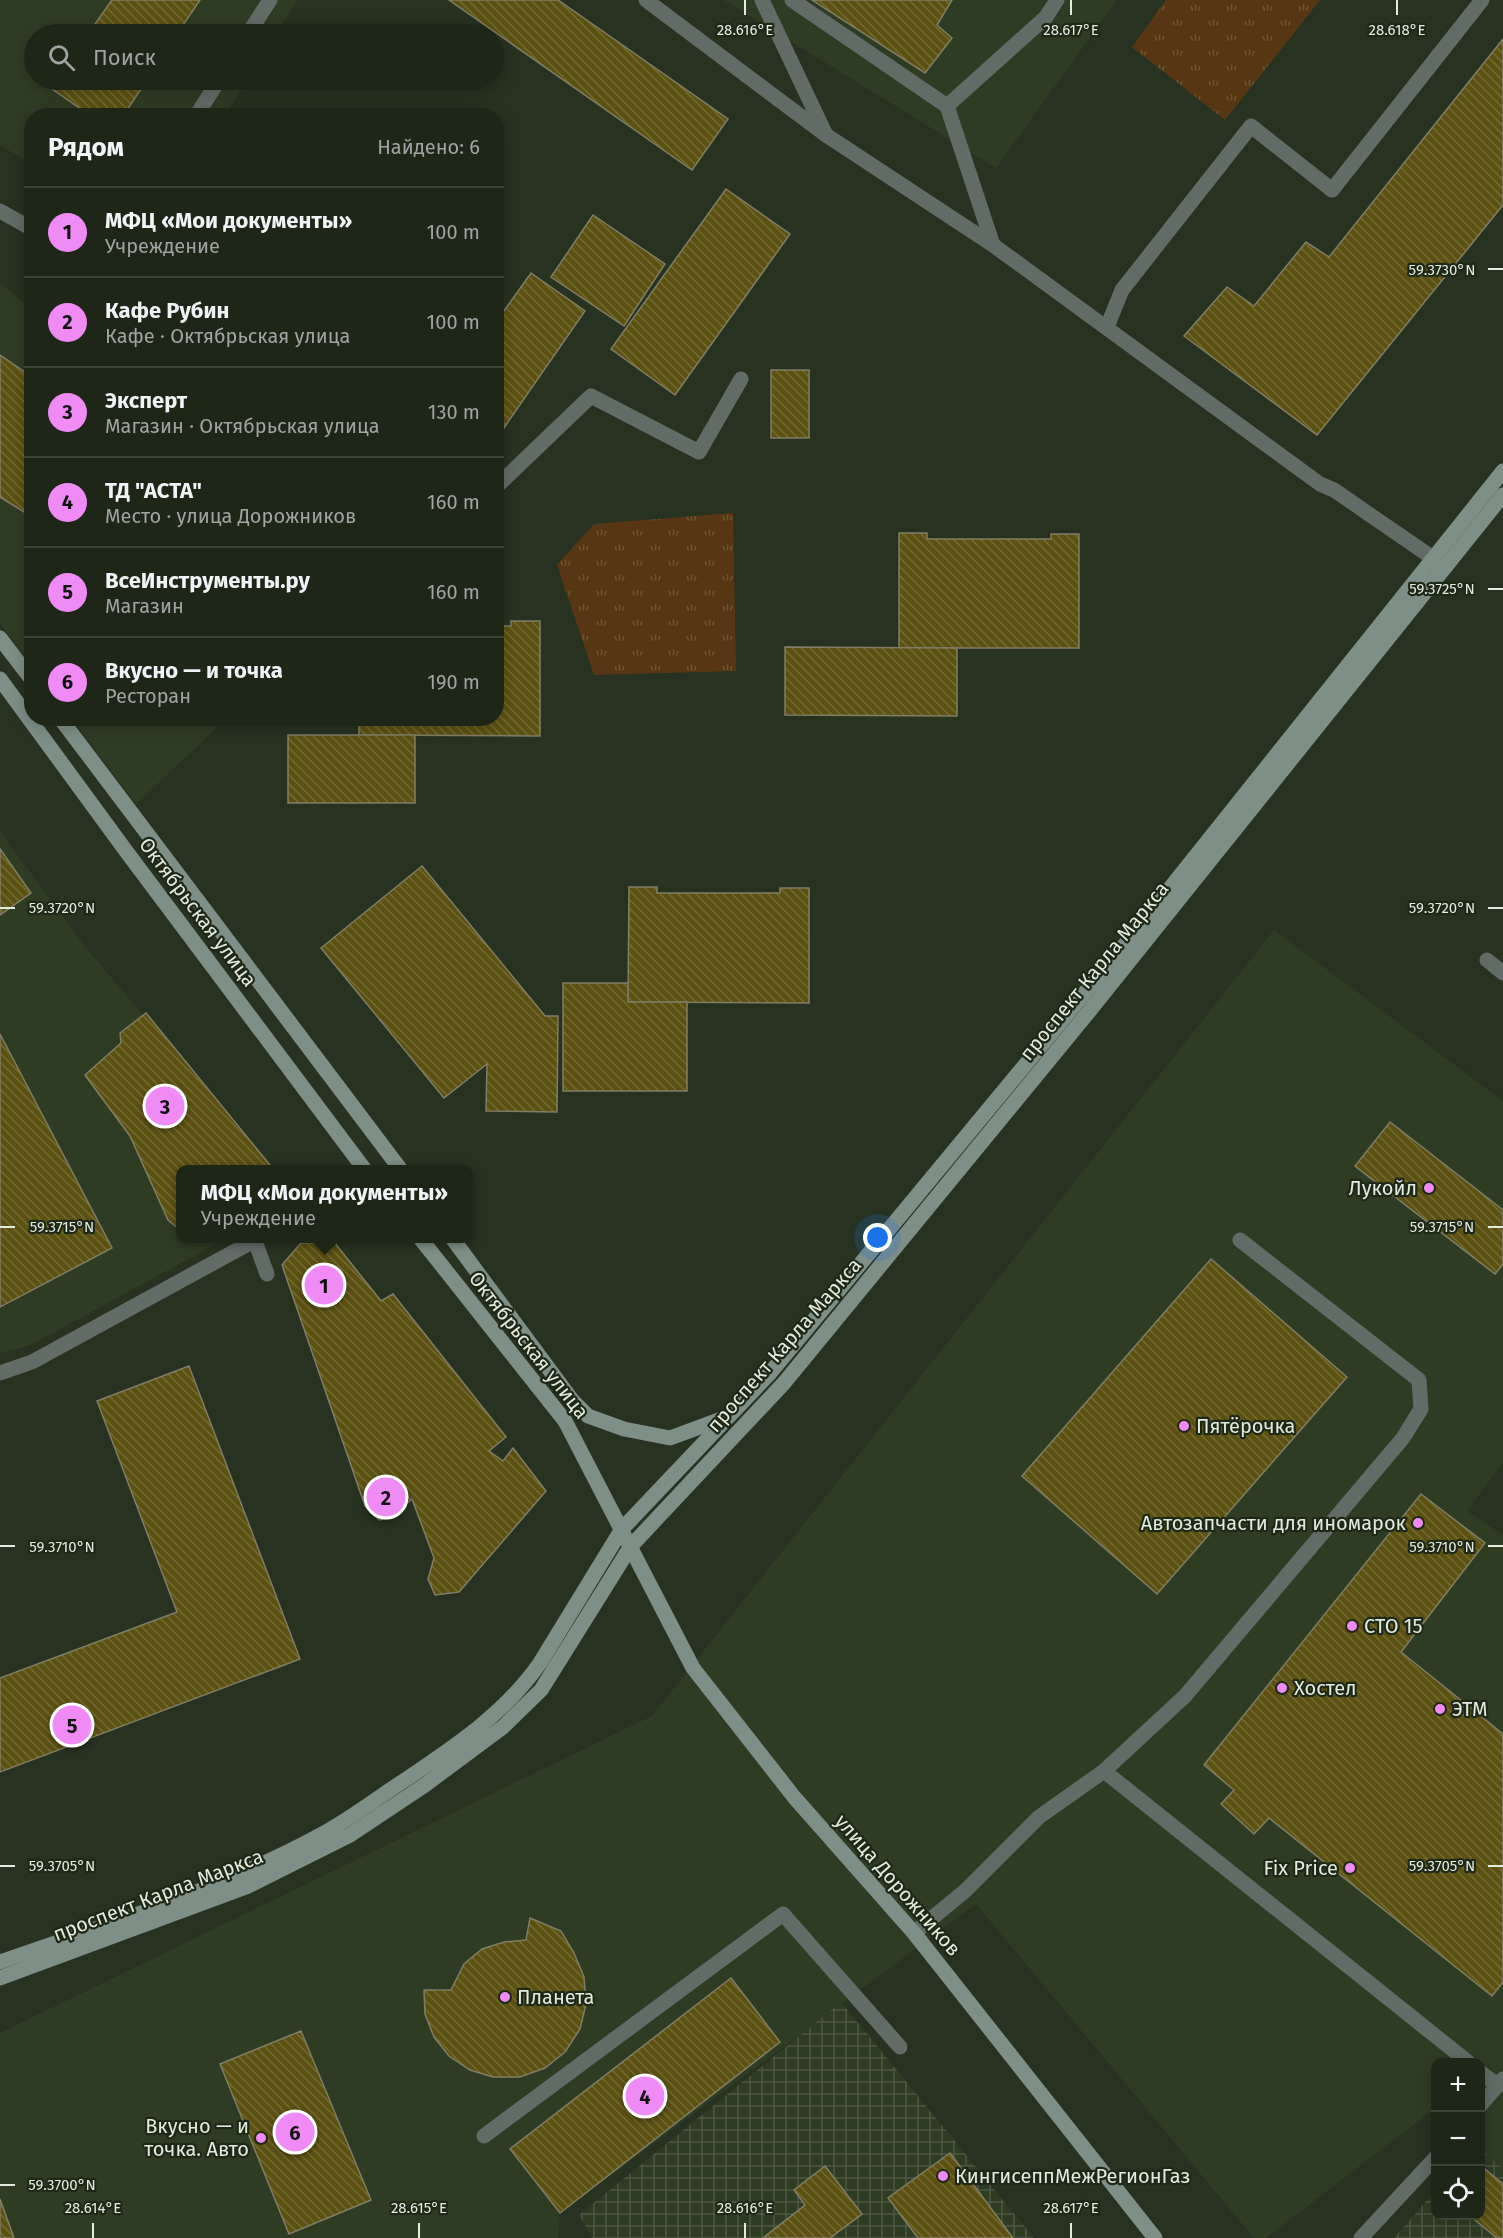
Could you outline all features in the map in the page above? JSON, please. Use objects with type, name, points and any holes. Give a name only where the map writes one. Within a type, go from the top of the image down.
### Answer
[{"type":"main road","points":[[0,1962],[210,1887],[325,1833],[430,1763],[497,1713],[527,1682],[622,1529],[770,1373],[1439,563],[1503,471]]},
{"type":"main road","name":"проспект Карла Маркса","points":[[0,1978],[246,1887],[350,1835],[425,1785],[503,1726],[541,1690],[631,1546],[784,1383],[1098,1000],[1439,563],[1503,495]]},
{"type":"main road","points":[[0,638],[24,670]]},
{"type":"main road","name":"Октябрьская улица","points":[[0,679],[24,712]]},
{"type":"main road","name":"Октябрьская улица","points":[[35,726],[361,1165]]},
{"type":"main road","points":[[66,726],[397,1165]]},
{"type":"main road","name":"Октябрьская улица","points":[[423,1243],[565,1421],[631,1546]]},
{"type":"main road","points":[[455,1243],[572,1400],[588,1416],[624,1429],[670,1438],[730,1416]]},
{"type":"main road","name":"улица Дорожников","points":[[631,1546],[693,1668],[795,1797],[914,1933],[1155,2238]]},
{"type":"lane","points":[[254,24],[270,0]]},
{"type":"lane","points":[[646,0],[826,135],[993,245],[1320,484],[1334,490],[1439,563]]},
{"type":"lane","points":[[762,0],[826,135]]},
{"type":"lane","points":[[792,0],[947,106],[993,245]]},
{"type":"lane","points":[[947,106],[1046,16],[1057,0]]},
{"type":"lane","points":[[1107,327],[1122,290],[1251,126],[1332,190],[1482,0]]},
{"type":"lane","points":[[201,108],[213,90]]},
{"type":"lane","points":[[0,211],[24,224]]},
{"type":"lane","points":[[504,479],[591,396],[699,452],[741,379]]},
{"type":"lane","points":[[1487,960],[1503,973]]},
{"type":"lane","points":[[914,1933],[965,1891],[1039,1817],[1104,1771],[1185,1696],[1403,1438],[1422,1409],[1419,1380],[1240,1240]]},
{"type":"lane","points":[[0,1372],[32,1362],[251,1243]]},
{"type":"lane","points":[[258,1243],[267,1274]]},
{"type":"lane","points":[[1104,1771],[1463,2058]]},
{"type":"lane","points":[[484,2136],[783,1914],[900,2047]]},
{"type":"lane","points":[[1485,2075],[1500,2083],[1485,2100]]},
{"type":"lane","points":[[1361,2238],[1431,2162]]},
{"type":"shaded area","points":[[0,0],[298,0],[282,24],[24,24],[24,90],[241,90],[230,108],[24,108],[24,160],[0,145]]},
{"type":"shaded area","points":[[724,0],[1117,0],[996,168]]},
{"type":"shaded area","points":[[0,283],[24,303],[24,656],[0,623]]},
{"type":"shaded area","points":[[77,726],[219,726],[136,804]]},
{"type":"shaded area","points":[[0,831],[83,944],[269,1165],[176,1165],[176,1243],[218,1243],[31,1345],[0,1353]]},
{"type":"shaded area","points":[[1274,930],[1503,1101],[1503,1463],[1467,1511],[1503,1535],[1503,2169],[1485,2153],[1485,2058],[1431,2058],[1431,2111],[1266,2238],[1254,2238],[976,1904],[560,2213],[558,2238],[0,2238],[0,2033],[652,1716]]},
{"type":"shaded area","points":[[841,2002],[1034,2238],[592,2238],[579,2215]]},
{"type":"shaded area","points":[[1485,2153],[1503,2169],[1503,2238],[1394,2238],[1431,2196],[1431,2220],[1485,2220]]},
{"type":"green space","points":[[1166,0],[1320,0],[1225,120],[1132,47]]},
{"type":"green space","points":[[733,513],[736,671],[594,675],[557,565],[594,524]]},
{"type":"building","points":[[112,0],[200,0],[184,24],[95,24]]},
{"type":"building","points":[[449,0],[558,0],[728,119],[692,170],[504,38],[504,24],[483,24]]},
{"type":"building","points":[[812,0],[952,0],[937,25],[952,38],[925,73]]},
{"type":"building","points":[[1503,39],[1503,205],[1317,435],[1184,336],[1227,287],[1254,306],[1306,242],[1329,257]]},
{"type":"building","points":[[53,90],[140,90],[128,108],[79,108]]},
{"type":"building","points":[[726,189],[790,234],[675,395],[611,349]]},
{"type":"building","points":[[593,215],[665,264],[624,326],[551,277]]},
{"type":"building","points":[[531,273],[585,311],[504,428],[504,311]]},
{"type":"building","points":[[0,355],[24,372],[24,512],[0,497]]},
{"type":"building","points":[[771,370],[809,370],[809,438],[771,438]]},
{"type":"building","points":[[899,533],[927,533],[927,539],[1051,539],[1051,534],[1079,534],[1079,648],[899,648]]},
{"type":"building","points":[[511,621],[540,621],[540,736],[359,735],[359,726],[504,726],[504,626],[511,626]]},
{"type":"building","points":[[785,647],[957,648],[957,716],[785,715]]},
{"type":"building","points":[[288,735],[415,735],[415,803],[288,803]]},
{"type":"building","points":[[0,849],[31,893],[0,915]]},
{"type":"building","points":[[422,866],[545,1016],[558,1016],[557,1112],[486,1111],[487,1064],[444,1098],[321,948]]},
{"type":"building","points":[[629,887],[657,887],[657,893],[780,893],[780,888],[809,888],[809,1003],[628,1002]]},
{"type":"building","points":[[563,983],[628,983],[628,1002],[687,1002],[687,1091],[563,1091]]},
{"type":"building","points":[[146,1013],[270,1165],[176,1165],[176,1227],[168,1220],[130,1136],[85,1075],[121,1043],[120,1033]]},
{"type":"building","points":[[0,1034],[112,1248],[0,1307]]},
{"type":"building","name":"Лукойл","points":[[1390,1122],[1503,1210],[1503,1264],[1495,1274],[1355,1166]]},
{"type":"building","points":[[301,1243],[335,1243],[381,1301],[393,1294],[506,1437],[489,1451],[503,1461],[513,1448],[546,1491],[459,1592],[435,1595],[428,1579],[434,1558],[412,1499],[391,1518],[379,1520],[365,1506],[282,1265]]},
{"type":"building","name":"Пятёрочка","points":[[1211,1259],[1347,1377],[1157,1594],[1022,1476]]},
{"type":"building","points":[[189,1366],[300,1659],[0,1772],[0,1678],[177,1612],[97,1401]]},
{"type":"building","points":[[1421,1494],[1485,1543],[1401,1652],[1503,1734],[1503,1982],[1492,1996],[1269,1818],[1254,1834],[1221,1804],[1234,1790],[1204,1765]]},
{"type":"building","name":"Планета","points":[[530,1918],[561,1931],[574,1953],[584,1977],[586,2004],[580,2029],[565,2052],[545,2068],[520,2077],[493,2077],[470,2070],[449,2056],[434,2037],[425,2014],[424,1990],[451,1990],[464,1964],[482,1949],[504,1942],[526,1940]]},
{"type":"building","points":[[731,1978],[780,2042],[560,2213],[510,2149]]},
{"type":"building","points":[[301,2031],[371,2200],[289,2234],[220,2064]]},
{"type":"building","name":"КингисеппМежРегионГаз","points":[[950,2153],[1013,2238],[918,2238],[888,2198]]},
{"type":"building","points":[[825,2166],[862,2214],[830,2238],[763,2238],[805,2205],[794,2190]]},
{"type":"building","points":[[1485,2169],[1503,2184],[1503,2238],[1497,2238],[1475,2220],[1485,2220]]},
{"type":"building","points":[[0,2199],[9,2224],[14,2238],[0,2238]]},
{"type":"place","name":"Эксперт","points":[[165,1106]]},
{"type":"place","name":"Лукойл","points":[[1429,1188]]},
{"type":"place","name":"МФЦ «Мои документы»","points":[[324,1285]]},
{"type":"place","name":"Пятёрочка","points":[[1184,1426]]},
{"type":"place","name":"Кафе Рубин","points":[[386,1497]]},
{"type":"place","name":"Автозапчасти для иномарок","points":[[1418,1523]]},
{"type":"place","name":"СТО 15","points":[[1352,1626]]},
{"type":"place","name":"Хостел","points":[[1282,1688]]},
{"type":"place","name":"ЭТМ","points":[[1440,1709]]},
{"type":"place","name":"ВсеИнструменты.ру","points":[[72,1725]]},
{"type":"place","name":"Fix Price","points":[[1350,1868]]},
{"type":"place","name":"Планета","points":[[505,1997]]},
{"type":"place","name":"ТД \"АСТА\"","points":[[645,2096]]},
{"type":"place","name":"Вкусно — и точка","points":[[295,2132]]},
{"type":"place","name":"Вкусно — и точка. Авто","points":[[261,2138]]},
{"type":"place","name":"КингисеппМежРегионГаз","points":[[943,2176]]}]
